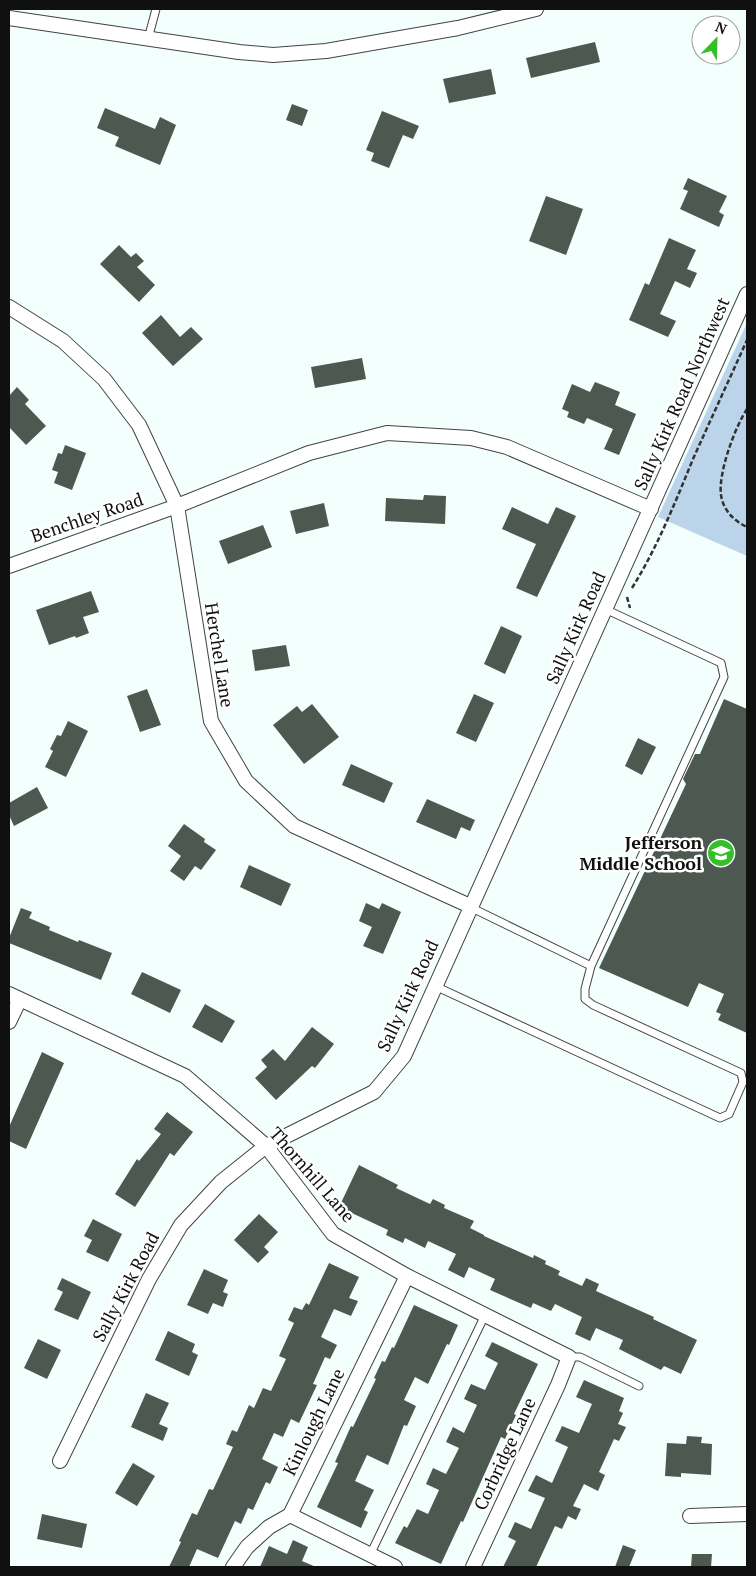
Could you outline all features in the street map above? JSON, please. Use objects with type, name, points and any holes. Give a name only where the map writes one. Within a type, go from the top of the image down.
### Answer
[{"type":"street","points":[[9,18],[239,52],[273,55],[326,52],[458,28],[536,9]]},
{"type":"street","name":"Sally Kirk Road Northwest","points":[[651,508],[747,294]]},
{"type":"street","name":"Herchel Lane","points":[[9,307],[64,341],[104,379],[139,425],[177,506],[211,721],[246,782],[294,826],[470,906]]},
{"type":"street","name":"Benchley Road","points":[[9,566],[177,506],[309,453],[388,433],[472,438],[507,448],[651,508]]},
{"type":"street","name":"Sally Kirk Road","points":[[60,1461],[148,1279],[181,1225],[222,1182],[266,1146],[374,1092],[404,1056],[651,508]]},
{"type":"street","points":[[9,1022],[14,996]]},
{"type":"street","name":"Thornhill Lane","points":[[14,996],[185,1076],[266,1146],[333,1234],[407,1276],[569,1356]]},
{"type":"street","name":"Kinlough Lane","points":[[290,1515],[407,1276]]},
{"type":"street","name":"Corbridge Lane","points":[[473,1567],[558,1385],[569,1356]]},
{"type":"street","points":[[690,1516],[747,1514]]},
{"type":"street","points":[[233,1567],[247,1547],[269,1527],[290,1515],[395,1567]]},
{"type":"lane","points":[[148,39],[156,9]]},
{"type":"lane","points":[[434,986],[720,1118],[729,1114],[743,1082],[740,1073],[593,1005],[585,999],[585,989],[591,966],[724,677],[721,663],[605,609]]},
{"type":"lane","points":[[470,906],[591,966]]},
{"type":"lane","points":[[370,1555],[485,1314]]},
{"type":"lane","points":[[569,1356],[580,1357],[639,1386]]},
{"type":"path","points":[[631,589],[673,508],[747,340]]},
{"type":"path","points":[[747,409],[734,436],[721,481],[721,496],[730,516],[747,527]]},
{"type":"path","points":[[627,596],[630,610]]},
{"type":"shaded area","points":[[747,323],[747,556],[658,517]]},
{"type":"building","points":[[595,42],[600,62],[531,78],[526,58]]},
{"type":"building","points":[[491,69],[496,94],[449,103],[443,79]]},
{"type":"building","points":[[292,104],[308,110],[302,126],[286,120]]},
{"type":"building","points":[[105,108],[155,129],[160,117],[176,125],[160,165],[115,146],[119,137],[97,128]]},
{"type":"building","points":[[382,111],[419,126],[413,139],[403,135],[389,168],[371,161],[374,153],[366,150]]},
{"type":"building","points":[[688,178],[727,196],[719,212],[724,215],[719,227],[680,209],[688,191],[683,189]]},
{"type":"building","points":[[546,196],[583,209],[566,255],[529,241]]},
{"type":"building","points":[[669,238],[696,250],[687,269],[697,273],[690,288],[675,281],[660,314],[676,321],[668,337],[629,320],[645,283],[649,285]]},
{"type":"building","points":[[119,245],[131,257],[136,253],[144,261],[137,267],[155,285],[139,302],[100,264]]},
{"type":"building","points":[[161,315],[180,337],[191,327],[203,339],[173,366],[142,333]]},
{"type":"building","points":[[362,358],[366,379],[315,388],[311,367]]},
{"type":"building","points":[[595,382],[620,392],[615,405],[636,414],[619,455],[604,449],[613,429],[587,418],[584,424],[567,417],[569,412],[562,409],[572,384],[590,392]]},
{"type":"building","points":[[17,387],[29,400],[25,404],[46,426],[26,445],[9,427],[9,396]]},
{"type":"building","points":[[65,445],[86,453],[72,490],[54,483],[58,472],[52,470],[58,453],[62,454]]},
{"type":"building","points":[[424,495],[446,496],[445,524],[385,521],[386,498],[423,500]]},
{"type":"building","points":[[324,503],[329,526],[296,534],[290,511]]},
{"type":"building","points":[[512,507],[548,524],[556,507],[576,516],[537,597],[516,588],[536,544],[502,529]]},
{"type":"building","points":[[263,525],[272,547],[228,564],[219,541]]},
{"type":"building","points":[[91,591],[99,612],[83,617],[89,633],[49,645],[36,610]]},
{"type":"building","points":[[501,626],[522,636],[505,674],[484,664]]},
{"type":"building","points":[[286,645],[290,666],[255,671],[252,650]]},
{"type":"building","points":[[147,689],[161,725],[140,732],[127,696]]},
{"type":"building","points":[[474,694],[494,703],[476,742],[456,733]]},
{"type":"building","points":[[724,699],[747,709],[747,1033],[718,1020],[721,1014],[716,1012],[724,994],[699,983],[688,1007],[599,968],[686,784],[683,779],[695,754],[700,754]]},
{"type":"building","points":[[312,704],[339,737],[304,764],[273,725],[297,706],[302,712]]},
{"type":"building","points":[[68,721],[88,731],[66,777],[45,767],[53,751],[50,749],[57,735],[61,736]]},
{"type":"building","points":[[638,738],[656,747],[642,775],[625,766]]},
{"type":"building","points":[[351,764],[393,783],[384,803],[342,785]]},
{"type":"building","points":[[37,787],[48,808],[14,826],[9,815],[9,803]]},
{"type":"building","points":[[427,799],[475,820],[470,831],[461,827],[456,839],[416,822]]},
{"type":"building","points":[[184,824],[205,839],[204,842],[216,850],[201,870],[195,866],[184,881],[170,871],[181,856],[168,846]]},
{"type":"building","points":[[249,865],[291,884],[281,906],[240,887]]},
{"type":"building","points":[[366,903],[379,909],[382,903],[401,912],[383,954],[363,946],[372,927],[359,921]]},
{"type":"building","points":[[21,908],[32,912],[29,918],[50,927],[49,930],[112,953],[101,980],[9,943],[9,938]]},
{"type":"building","points":[[142,972],[181,990],[170,1013],[131,994]]},
{"type":"building","points":[[205,1004],[235,1021],[222,1043],[192,1027]]},
{"type":"building","points":[[312,1027],[334,1044],[315,1068],[312,1066],[276,1100],[255,1078],[267,1067],[261,1060],[273,1049],[285,1061]]},
{"type":"building","points":[[42,1052],[64,1063],[26,1149],[9,1141],[9,1127]]},
{"type":"building","points":[[167,1112],[193,1132],[174,1156],[170,1153],[135,1207],[115,1194],[137,1159],[139,1161],[161,1134],[154,1129]]},
{"type":"building","points":[[359,1165],[398,1185],[396,1188],[430,1204],[433,1199],[445,1205],[444,1208],[474,1221],[470,1228],[533,1258],[534,1255],[546,1261],[545,1264],[560,1271],[558,1275],[582,1286],[586,1278],[599,1284],[596,1291],[654,1317],[653,1319],[697,1340],[681,1374],[664,1366],[661,1370],[619,1349],[623,1340],[596,1328],[590,1341],[575,1334],[582,1317],[555,1304],[551,1311],[533,1303],[531,1308],[490,1290],[495,1279],[469,1267],[464,1278],[448,1270],[456,1254],[428,1241],[425,1248],[405,1238],[403,1243],[386,1235],[388,1230],[339,1207]]},
{"type":"building","points":[[259,1214],[278,1232],[264,1247],[269,1252],[258,1263],[234,1240]]},
{"type":"building","points":[[93,1219],[122,1234],[108,1262],[86,1252],[92,1240],[84,1236]]},
{"type":"building","points":[[329,1263],[359,1277],[349,1298],[358,1301],[351,1316],[334,1309],[321,1337],[337,1345],[330,1359],[325,1357],[313,1384],[317,1385],[299,1423],[291,1419],[283,1437],[274,1433],[262,1459],[278,1467],[270,1484],[266,1482],[253,1510],[248,1508],[241,1524],[235,1521],[218,1558],[197,1549],[189,1567],[169,1567],[192,1513],[197,1515],[209,1489],[213,1490],[233,1447],[226,1444],[232,1430],[237,1432],[249,1405],[254,1408],[263,1388],[271,1391],[286,1359],[279,1356],[294,1323],[288,1320],[294,1307],[302,1310],[306,1303],[309,1305]]},
{"type":"building","points":[[204,1269],[228,1280],[223,1292],[228,1294],[223,1307],[213,1303],[208,1314],[187,1305]]},
{"type":"building","points":[[62,1278],[91,1292],[78,1320],[54,1310],[63,1292],[57,1289]]},
{"type":"building","points":[[414,1305],[458,1325],[428,1384],[415,1377],[404,1400],[416,1406],[407,1426],[404,1425],[388,1465],[367,1455],[355,1481],[374,1490],[364,1510],[368,1512],[361,1528],[317,1507],[338,1463],[335,1462],[351,1426],[353,1427],[376,1379],[374,1378],[382,1361],[385,1362],[392,1347],[394,1348]]},
{"type":"building","points":[[168,1331],[195,1344],[192,1352],[198,1355],[189,1376],[155,1360]]},
{"type":"building","points":[[38,1339],[61,1350],[47,1379],[24,1368]]},
{"type":"building","points":[[492,1342],[538,1364],[514,1414],[516,1415],[505,1439],[501,1437],[463,1522],[461,1521],[441,1564],[395,1543],[404,1526],[407,1528],[417,1509],[428,1514],[439,1490],[426,1484],[433,1468],[446,1474],[459,1448],[446,1442],[453,1427],[464,1433],[477,1405],[464,1399],[471,1384],[485,1390],[498,1363],[485,1356]]},
{"type":"building","points":[[584,1380],[624,1398],[619,1411],[623,1413],[618,1424],[626,1427],[619,1441],[614,1439],[599,1472],[605,1475],[598,1491],[584,1484],[573,1506],[581,1509],[576,1520],[568,1516],[562,1529],[555,1526],[536,1567],[503,1567],[516,1541],[508,1537],[515,1522],[531,1529],[545,1498],[528,1491],[536,1475],[552,1483],[568,1447],[555,1441],[562,1426],[579,1433],[592,1404],[576,1397]]},
{"type":"building","points":[[146,1393],[169,1403],[159,1424],[168,1428],[163,1441],[131,1427]]},
{"type":"building","points":[[687,1436],[702,1437],[701,1443],[712,1444],[711,1475],[681,1473],[681,1477],[665,1476],[667,1443],[686,1444]]},
{"type":"building","points":[[133,1463],[155,1476],[137,1506],[115,1493]]},
{"type":"building","points":[[42,1514],[87,1524],[82,1548],[37,1539]]},
{"type":"building","points":[[293,1540],[308,1547],[302,1561],[316,1567],[260,1567],[269,1546],[287,1554]]},
{"type":"building","points":[[623,1545],[636,1550],[629,1567],[615,1567]]},
{"type":"building","points":[[692,1554],[712,1554],[711,1567],[691,1567]]},
{"type":"place","name":"Jefferson Middle School","points":[[721,853]]}]
